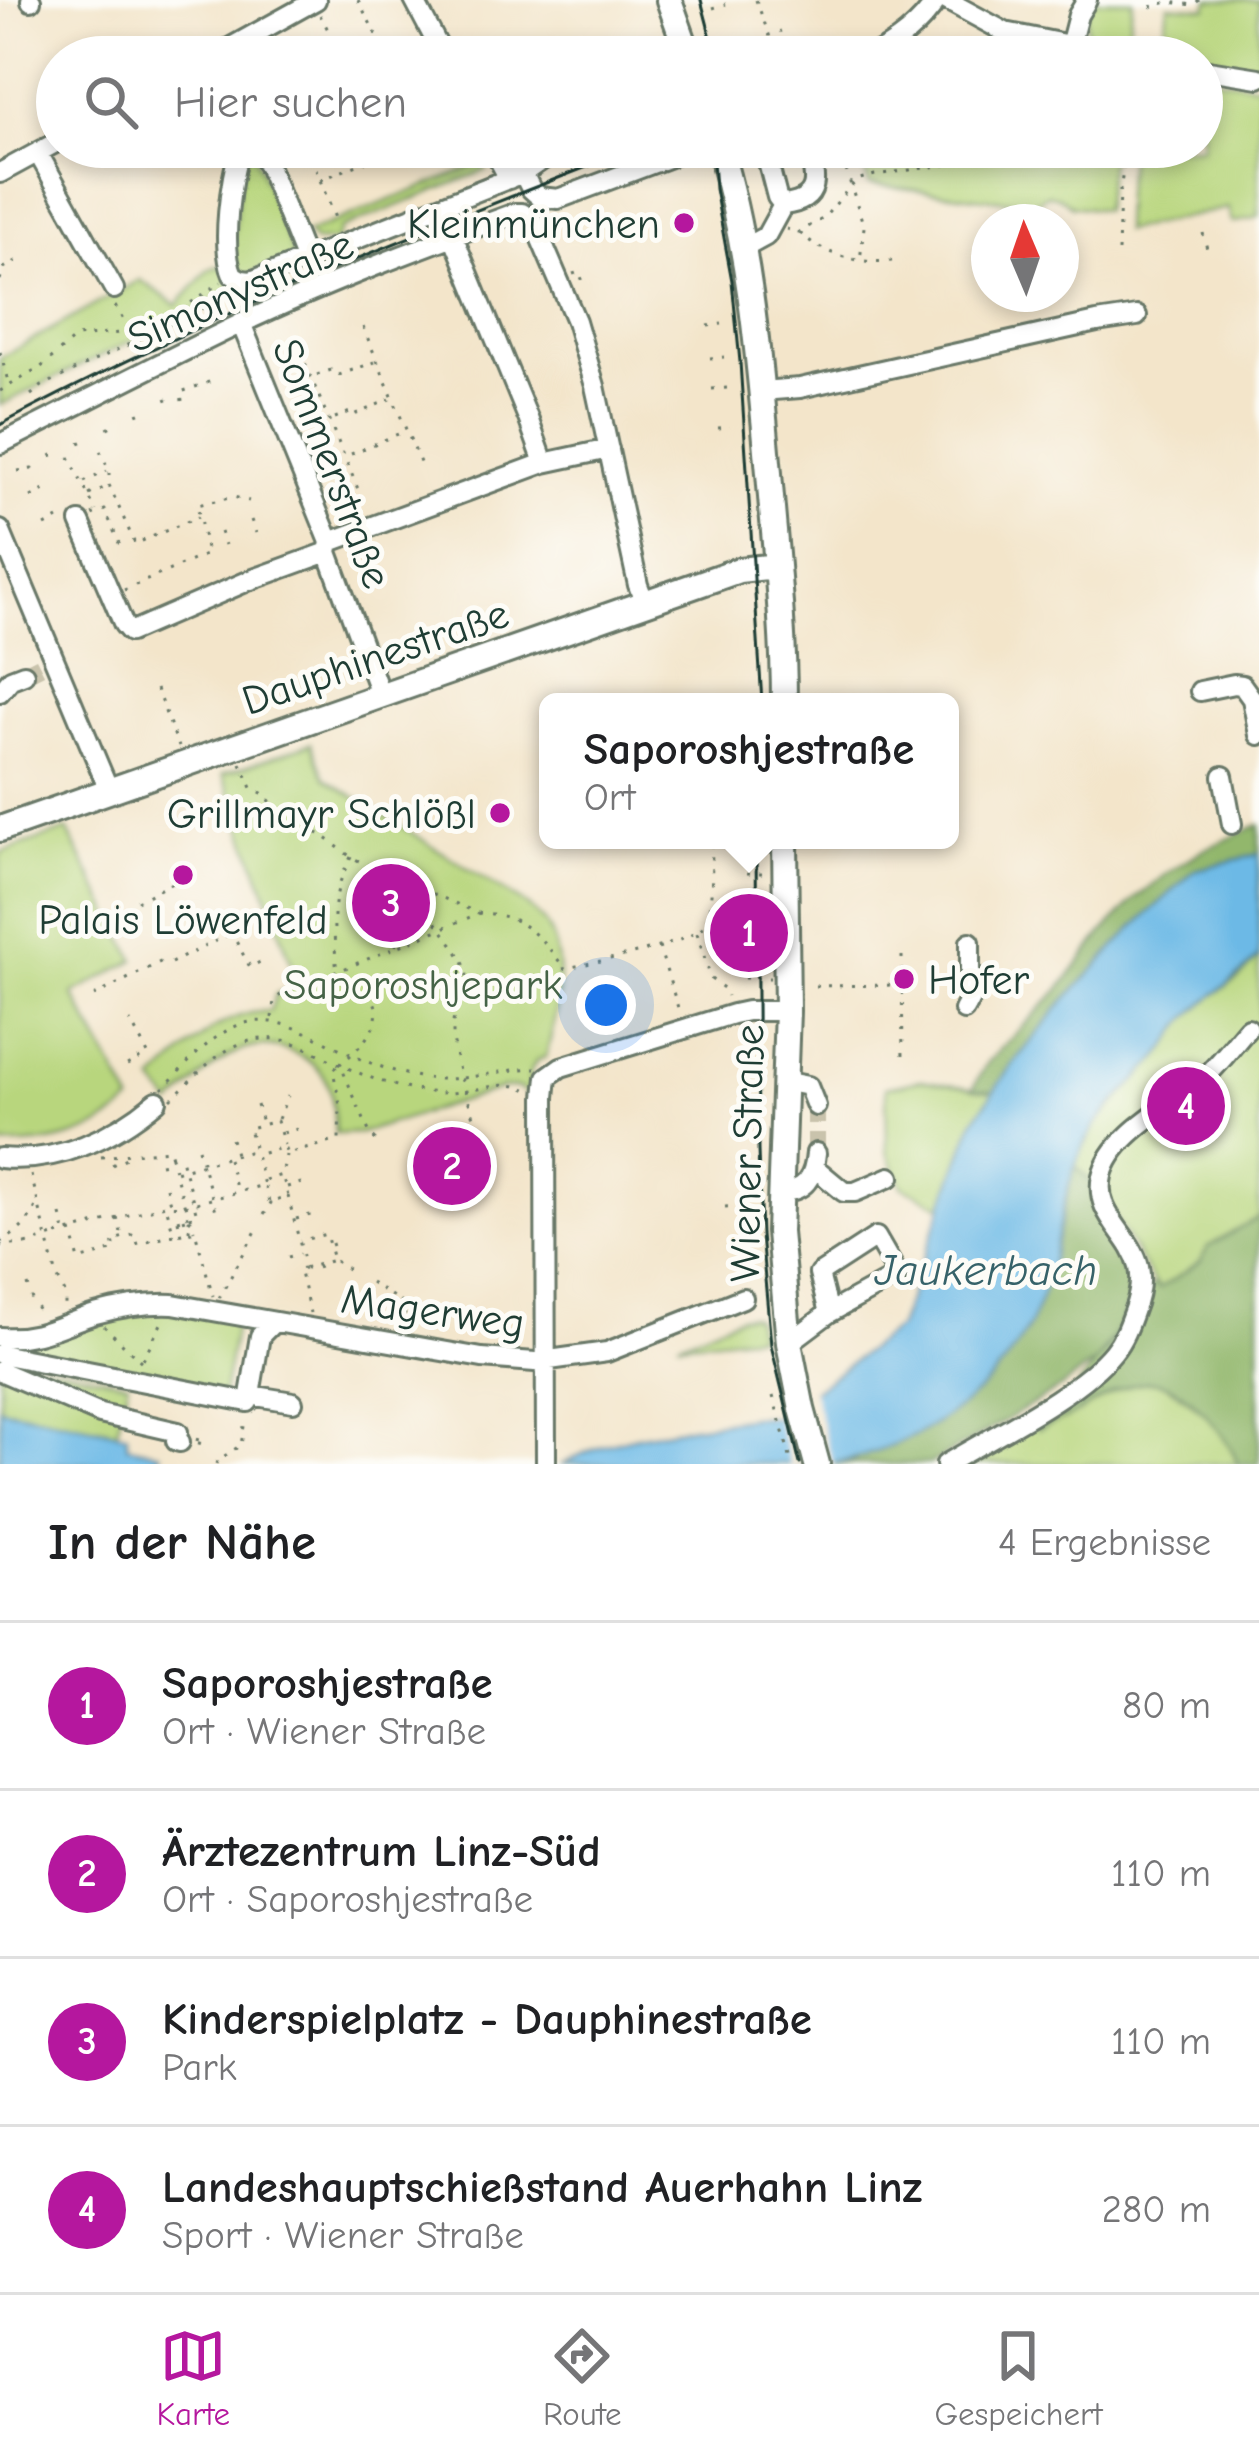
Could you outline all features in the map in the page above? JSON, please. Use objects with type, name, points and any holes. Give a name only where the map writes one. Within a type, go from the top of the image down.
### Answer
[{"type":"main road","points":[[669,0],[681,36]]},
{"type":"main road","points":[[726,168],[744,248],[761,391],[784,693]]},
{"type":"main road","name":"Dauphinestraße","points":[[0,829],[740,570],[777,566]]},
{"type":"main road","name":"Wiener Straße","points":[[784,849],[787,1011],[779,1192],[789,1342],[785,1390],[817,1464]]},
{"type":"street","points":[[414,0],[433,36]]},
{"type":"street","points":[[902,36],[937,0]]},
{"type":"street","points":[[946,0],[1005,32],[1024,36]]},
{"type":"street","points":[[1073,36],[1088,0]]},
{"type":"street","points":[[257,36],[318,7]]},
{"type":"street","points":[[1223,72],[1259,78]]},
{"type":"street","points":[[0,173],[36,154]]},
{"type":"street","points":[[46,168],[111,292]]},
{"type":"street","points":[[236,168],[228,257],[237,278],[263,278],[306,261],[269,168]]},
{"type":"street","points":[[503,168],[509,179],[540,197],[558,199],[641,168]]},
{"type":"street","name":"Simonystraße","points":[[306,261],[528,168]]},
{"type":"street","points":[[744,248],[766,236],[778,214],[770,168]]},
{"type":"street","points":[[778,214],[812,191],[813,168]]},
{"type":"street","name":"Simonystraße","points":[[0,444],[242,323],[453,236],[522,213],[534,223],[559,276],[586,353],[609,449]]},
{"type":"street","points":[[453,236],[544,463]]},
{"type":"street","points":[[761,391],[800,388],[1137,316]]},
{"type":"street","name":"Sommerstraße","points":[[242,323],[381,696]]},
{"type":"street","points":[[88,518],[112,596],[130,632],[544,463],[609,449],[645,603]]},
{"type":"street","points":[[0,530],[50,661],[109,790]]},
{"type":"street","points":[[0,692],[11,679],[24,674]]},
{"type":"street","points":[[1200,691],[1242,685],[1252,699],[1259,735]]},
{"type":"street","points":[[1223,776],[1232,824]]},
{"type":"street","points":[[964,1010],[970,999],[970,942]]},
{"type":"street","points":[[546,1464],[544,1097],[550,1072],[733,1014],[787,1011]]},
{"type":"street","points":[[946,1464],[1068,1390],[1103,1363],[1122,1340],[1137,1302],[1139,1268],[1101,1195],[1109,1157],[1128,1135],[1211,1071],[1248,1028]]},
{"type":"street","points":[[784,1082],[808,1086],[816,1106]]},
{"type":"street","points":[[0,1158],[35,1158],[88,1144],[164,1101]]},
{"type":"street","points":[[779,1192],[803,1187],[816,1161],[844,1192],[890,1177]]},
{"type":"street","points":[[789,1342],[829,1313],[898,1275],[876,1237],[819,1274],[829,1313]]},
{"type":"street","name":"Magerweg","points":[[2,1352],[90,1316],[140,1305],[173,1304],[512,1362],[546,1362],[607,1352],[743,1298]]},
{"type":"street","points":[[274,1322],[260,1336],[250,1395],[293,1402]]},
{"type":"street","points":[[2,1352],[248,1402]]},
{"type":"street","points":[[2,1352],[100,1414],[178,1432],[176,1441],[180,1442]]},
{"type":"path","points":[[358,0],[377,36]]},
{"type":"path","points":[[756,0],[769,35],[781,31]]},
{"type":"path","points":[[1151,7],[1199,0]]},
{"type":"path","points":[[713,8],[726,4]]},
{"type":"path","points":[[318,7],[332,36]]},
{"type":"path","points":[[316,168],[335,218]]},
{"type":"path","points":[[320,179],[348,168]]},
{"type":"path","points":[[847,168],[865,235],[860,261]]},
{"type":"path","points":[[778,214],[790,232],[800,232],[824,218],[853,185],[875,175],[924,168]]},
{"type":"path","points":[[1118,252],[1124,168]]},
{"type":"path","points":[[800,232],[833,254],[860,261],[892,261]]},
{"type":"path","points":[[1203,233],[1208,253]]},
{"type":"path","points":[[0,280],[4,268],[23,257]]},
{"type":"path","points":[[566,277],[579,272],[587,285]]},
{"type":"path","points":[[0,391],[40,368],[76,337],[130,332],[176,313],[237,278]]},
{"type":"path","points":[[31,395],[236,292],[237,278]]},
{"type":"path","points":[[111,292],[135,341]]},
{"type":"path","points":[[708,326],[722,324]]},
{"type":"path","points":[[363,327],[421,465]]},
{"type":"path","points":[[290,349],[307,350]]},
{"type":"path","points":[[299,350],[315,378],[342,461],[358,489],[364,487]]},
{"type":"path","points":[[0,352],[10,387]]},
{"type":"path","points":[[710,358],[724,356]]},
{"type":"path","points":[[305,383],[332,370],[339,375],[376,362]]},
{"type":"path","points":[[182,401],[182,392],[212,381]]},
{"type":"path","points":[[712,389],[727,388]]},
{"type":"path","points":[[166,398],[170,407]]},
{"type":"path","points":[[329,420],[392,398]]},
{"type":"path","points":[[138,412],[142,421]]},
{"type":"path","points":[[108,426],[113,435]]},
{"type":"path","points":[[718,428],[730,427]]},
{"type":"path","points":[[351,454],[406,430]]},
{"type":"path","points":[[80,440],[84,449]]},
{"type":"path","points":[[100,451],[135,544],[200,516]]},
{"type":"path","points":[[51,454],[56,464]]},
{"type":"path","points":[[69,457],[88,495],[88,518]]},
{"type":"path","points":[[18,471],[32,469],[35,474]]},
{"type":"path","points":[[82,483],[109,470]]},
{"type":"path","points":[[88,495],[110,485]]},
{"type":"path","points":[[31,497],[44,490]]},
{"type":"path","points":[[112,596],[207,554],[197,505],[234,497],[249,501]]},
{"type":"path","points":[[45,526],[58,519]]},
{"type":"path","points":[[250,520],[256,532]]},
{"type":"path","points":[[220,532],[225,545]]},
{"type":"path","points":[[156,689],[180,748]]},
{"type":"path","points":[[241,763],[252,788],[264,794],[287,821],[449,902],[480,914],[510,916],[547,945],[563,968],[659,947],[697,933],[708,913],[712,849]]},
{"type":"path","points":[[286,1154],[338,1140],[340,1105],[333,1070],[369,1034],[377,1009],[366,992],[343,980],[338,971],[333,910],[337,886],[351,857]]},
{"type":"path","points":[[137,901],[174,882]]},
{"type":"path","points":[[407,884],[412,899],[441,929],[467,974],[453,1022],[461,1078],[473,1116]]},
{"type":"path","points":[[395,948],[412,899]]},
{"type":"path","points":[[272,1022],[276,997],[480,914]]},
{"type":"path","points":[[225,921],[250,967],[262,961]]},
{"type":"path","points":[[704,925],[744,935]]},
{"type":"path","points":[[94,996],[244,927]]},
{"type":"path","points":[[697,933],[711,980],[724,989],[729,1004]]},
{"type":"path","points":[[659,947],[681,1018]]},
{"type":"path","points":[[902,956],[903,1062]]},
{"type":"path","points":[[815,986],[902,985]]},
{"type":"path","points":[[111,987],[115,994]]},
{"type":"path","points":[[127,1065],[148,1054],[130,1022]]},
{"type":"path","points":[[164,1101],[162,1089],[214,1039],[240,1024],[272,1022],[297,1028],[352,1055],[414,1076],[461,1078],[534,1067],[550,1072]]},
{"type":"path","points":[[164,1101],[229,1048],[247,1041],[288,1040],[398,1087],[442,1094],[516,1084],[528,1089],[532,1097]]},
{"type":"path","points":[[340,1064],[371,1136],[381,1144]]},
{"type":"path","points":[[288,1096],[277,1120],[286,1154],[282,1175],[306,1268]]},
{"type":"path","points":[[257,1105],[262,1124]]},
{"type":"path","points":[[272,1201],[249,1128],[277,1120]]},
{"type":"path","points":[[281,1134],[297,1129]]},
{"type":"path","points":[[231,1139],[236,1156]]},
{"type":"path","points":[[175,1172],[284,1147]]},
{"type":"path","points":[[198,1148],[217,1214]]},
{"type":"path","points":[[97,1158],[169,1150],[185,1206],[182,1235],[195,1231]]},
{"type":"path","points":[[112,1166],[131,1154]]},
{"type":"path","points":[[160,1165],[180,1155],[197,1215],[170,1222]]},
{"type":"path","points":[[228,1158],[238,1192]]},
{"type":"path","points":[[29,1166],[65,1296],[58,1311]]},
{"type":"path","points":[[31,1174],[43,1171]]},
{"type":"path","points":[[0,1244],[26,1244],[168,1205],[194,1204],[282,1175]]},
{"type":"path","points":[[285,1187],[305,1182]]},
{"type":"path","points":[[61,1215],[80,1260],[115,1250],[112,1240],[132,1235],[135,1244],[174,1234],[166,1187]]},
{"type":"path","points":[[264,1215],[272,1201],[287,1196]]},
{"type":"path","points":[[0,1244],[25,1225],[37,1198]]},
{"type":"path","points":[[725,1207],[745,1206]]},
{"type":"path","points":[[294,1220],[314,1214]]},
{"type":"path","points":[[117,1218],[122,1238]]},
{"type":"path","points":[[183,1219],[188,1229],[191,1220],[215,1304],[256,1231]]},
{"type":"path","points":[[300,1241],[326,1234],[333,1260],[354,1273]]},
{"type":"path","points":[[329,1245],[342,1241]]},
{"type":"path","points":[[288,1257],[302,1253]]},
{"type":"path","points":[[308,1328],[310,1311],[299,1269],[333,1260]]},
{"type":"path","points":[[318,1264],[321,1277]]},
{"type":"path","points":[[370,1282],[401,1302],[411,1345]]},
{"type":"path","points":[[28,1285],[36,1308],[49,1317]]},
{"type":"path","points":[[142,1361],[173,1304]]},
{"type":"path","points":[[90,1316],[163,1386]]},
{"type":"path","points":[[785,1390],[792,1464]]},
{"type":"path","points":[[216,1462],[241,1444],[248,1402]]},
{"type":"green space","points":[[1093,0],[1133,0],[1128,36],[1089,36]]},
{"type":"green space","points":[[1209,0],[1259,0],[1259,73],[1223,67],[1223,36],[1164,36],[1168,5],[1207,8]]},
{"type":"green space","points":[[1223,79],[1259,85],[1259,217],[1232,223],[1228,208],[1123,231],[1128,168],[1223,168]]},
{"type":"green space","points":[[243,168],[260,168],[295,260],[243,277],[232,254]]},
{"type":"green space","points":[[471,168],[485,168],[340,229],[336,241],[315,242],[307,233]]},
{"type":"green space","points":[[863,168],[1109,168],[1103,210],[1079,207],[1048,194],[1034,204],[869,184]]},
{"type":"green space","points":[[215,267],[225,267],[234,291],[0,405],[0,358],[140,280],[177,305]]},
{"type":"green space","name":"Saporoshjepark","points":[[311,743],[325,778],[522,903],[546,925],[557,956],[558,990],[546,1057],[537,1060],[530,1072],[530,1101],[520,1089],[503,1088],[360,1133],[335,1134],[327,1082],[313,1064],[287,1050],[258,1047],[230,1055],[172,1105],[154,1082],[219,1025],[270,1011],[276,994],[299,984],[223,774]]},
{"type":"green space","points":[[1259,825],[1259,854],[1195,870],[1060,1006],[994,1092],[972,1089],[987,1063],[1058,991],[1134,900],[1201,851]]},
{"type":"green space","points":[[67,830],[135,960],[73,994],[132,1102],[104,1123],[71,1137],[0,1145],[0,853]]},
{"type":"green space","points":[[1259,957],[1259,1217],[1208,1247],[1201,1261],[1158,1290],[1097,1188],[1074,1165],[1096,1125],[1165,1050],[1186,1019]]},
{"type":"green space","points":[[921,1080],[994,1092],[974,1121],[942,1206],[902,1186],[887,1151],[886,1087]]},
{"type":"green space","points":[[1074,1165],[1097,1188],[1124,1253],[1120,1264],[1133,1280],[1116,1337],[1099,1359],[1065,1385],[929,1464],[834,1464],[857,1459],[1045,1287]]},
{"type":"green space","points":[[1259,1217],[1259,1464],[1238,1464],[1207,1416],[1176,1389],[1161,1383],[1132,1385],[1038,1430],[1031,1419],[1073,1394],[1146,1290],[1156,1284],[1159,1289],[1201,1261],[1208,1247]]},
{"type":"green space","points":[[152,1308],[236,1319],[223,1394],[0,1351],[0,1342]]},
{"type":"green space","points":[[750,1315],[758,1335],[678,1343],[740,1316]]},
{"type":"green space","points":[[0,1357],[128,1382],[117,1431],[0,1408]]},
{"type":"green space","points":[[1160,1381],[1206,1416],[1225,1438],[1238,1464],[960,1464],[1031,1419],[1078,1413],[1110,1391]]},
{"type":"water","name":"Jaukerbach","points":[[1259,854],[1259,957],[1186,1020],[1155,1062],[1095,1126],[1076,1162],[1033,1317],[1014,1350],[964,1404],[900,1443],[828,1464],[563,1464],[631,1438],[774,1417],[898,1327],[974,1121],[1009,1069],[1060,1006],[1195,870]]},
{"type":"water","points":[[0,1408],[127,1434],[127,1446],[160,1453],[158,1464],[0,1464]]},
{"type":"pier","points":[[811,1385],[833,1464],[790,1464],[774,1409]]},
{"type":"tunnel","points":[[24,674],[44,664]]},
{"type":"tunnel","points":[[816,1106],[816,1153]]},
{"type":"tram line","points":[[701,0],[710,36]]},
{"type":"tram line","points":[[0,425],[235,311],[585,168]]},
{"type":"tram line","points":[[714,168],[740,362],[761,693]]},
{"type":"tram line","points":[[756,849],[761,1235],[771,1345],[800,1464]]},
{"type":"place","name":"Kleinmünchen","points":[[684,223]]},
{"type":"place","name":"Grillmayr Schlößl","points":[[500,813]]},
{"type":"place","name":"Palais Löwenfeld","points":[[183,875]]},
{"type":"place","name":"Kinderspielplatz - Dauphinestraße","points":[[391,903]]},
{"type":"place","name":"Saporoshjestraße","points":[[749,933]]},
{"type":"place","name":"Hofer","points":[[904,979]]},
{"type":"place","name":"Landeshauptschießstand Auerhahn Linz","points":[[1186,1106]]},
{"type":"place","name":"Ärztezentrum Linz-Süd","points":[[452,1166]]}]
